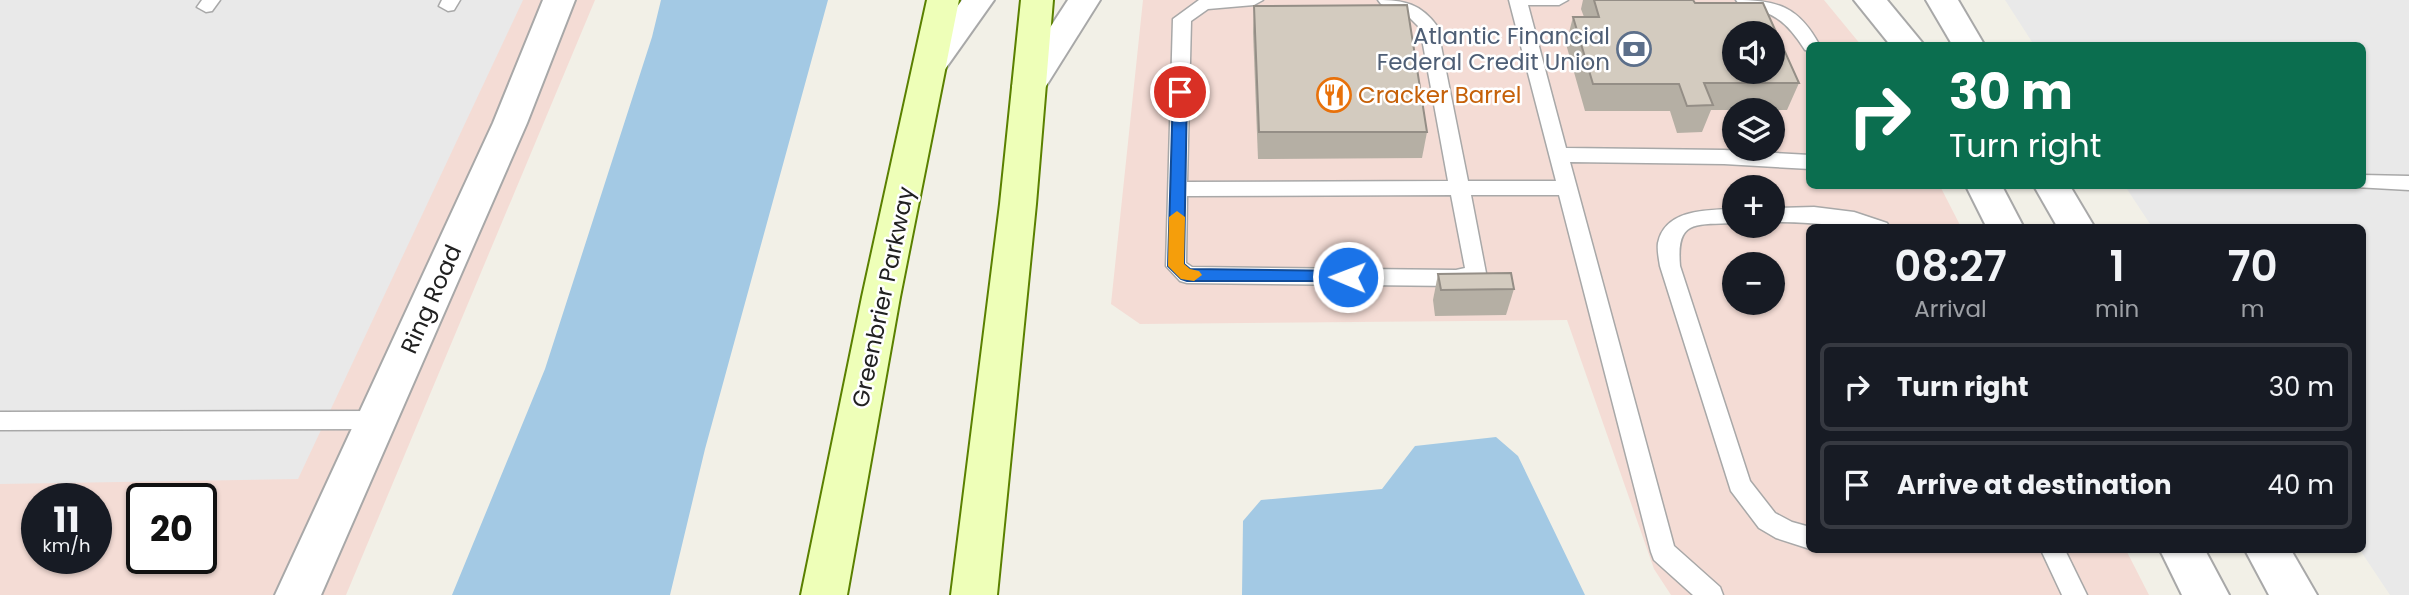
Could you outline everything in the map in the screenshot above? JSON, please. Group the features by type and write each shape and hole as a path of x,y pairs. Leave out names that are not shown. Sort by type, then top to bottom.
{"main road":[{"name":"Greenbrier Parkway","path":"824,595 881,296 943,0"},
{"path":"974,595 1037,0"}],"street":[{"name":"Ring Road","path":"298,595 510,123 559,0"},
{"path":"930,64 978,0"},
{"path":"1029,86 1084,0"},
{"path":"1870,0 1907,42"},
{"path":"1890,0 1909,42"},
{"path":"1942,0 1967,42"},
{"path":"1986,189 2004,224"},
{"path":"2054,189 2075,224"},
{"path":"2184,553 2206,595"},
{"path":"2269,553 2294,595"}],"lane":[{"path":"1254,0 1204,4 1182,19 1176,266 1187,275 1443,278 1476,273 1428,26 1413,11 1387,0"},
{"path":"1559,0 1518,0 1663,552 1711,595"},
{"path":"1745,0 1782,10 1803,28 1809,42"},
{"path":"1559,155 1724,157 1806,162"},
{"path":"2366,182 2409,183"},
{"path":"1177,189 1568,188"},
{"path":"1785,214 1817,213 1859,218 1872,224"},
{"path":"1722,217 1698,218 1675,228 1668,243 1670,266 1739,484 1756,513 1782,531 1806,537"},
{"path":"0,421 377,421"},
{"path":"2054,553 2075,595"}],"shaded area":[{"path":"0,0 595,0 346,595 0,595"},
{"path":"0,0 523,0 298,479 0,484"},
{"path":"1143,0 1824,0 1859,42 1806,42 1806,189 1942,189 1959,224 1806,224 1806,553 2128,553 2149,595 1671,595 1654,569 1567,320 1140,324 1111,304"},
{"path":"2005,0 2409,0 2409,595 2390,595 2362,553 2366,553 2366,224 2150,224 2127,189 2366,189 2366,42 2032,42"}],"water":[{"path":"661,0 828,0 705,449 670,595 452,595 545,369 652,37"},
{"path":"1496,437 1518,456 1585,595 1242,595 1243,521 1261,500 1382,489 1415,446"}],"building":[{"path":"1594,0 1693,0 1695,3 1763,3 1771,21 1722,21 1722,83 1704,83 1713,105 1687,106 1679,84 1593,84 1573,17 1599,17"},
{"name":"Cracker Barrel","path":"1407,5 1427,132 1259,132 1254,6"},
{"path":"1785,52 1799,83 1785,83"},
{"path":"1511,273 1514,289 1441,290 1438,274"}],"slow traffic":[{"path":"1177,217 1176,266 1187,275 1194,275"}],"place":[{"name":"Atlantic Financial Federal Credit Union","path":"1634,49"},
{"name":"Cracker Barrel","path":"1334,95"}],"route":[{"path":"1180,92 1176,266 1187,275 1348,277"}]}
